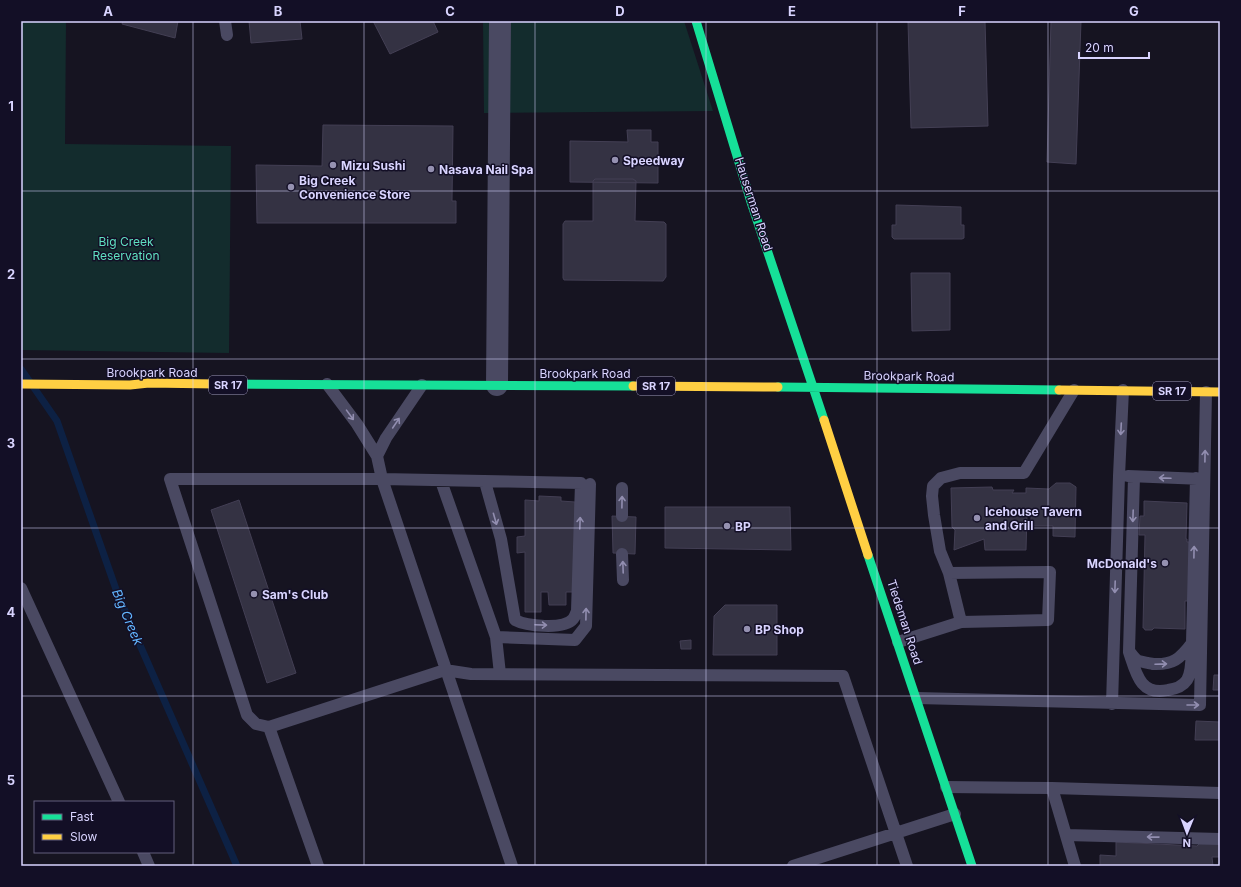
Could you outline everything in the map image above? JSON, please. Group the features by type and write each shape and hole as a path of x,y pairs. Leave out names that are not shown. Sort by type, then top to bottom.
{"main road":[{"name":"Hauserman Road","path":"696,21 751,202 814,387"},
{"name":"Brookpark Road","path":"21,384 130,385 149,383 248,385 327,384 814,387 1220,392"},
{"name":"Tiedeman Road","path":"814,387 972,866"}],"street":[{"path":"498,385 500,21"}],"lane":[{"path":"225,21 227,35"},
{"path":"327,384 377,456 382,479 512,866"},
{"path":"377,456 386,438 422,385"},
{"path":"961,622 949,573 940,551 932,496 933,486 941,478 960,473 1024,473 1074,390"},
{"path":"1112,704 1123,390"},
{"path":"1134,477 1129,651 1137,675 1143,685 1152,690 1162,692 1181,686 1187,679 1190,668 1206,392"},
{"path":"1119,476 1200,479"},
{"path":"585,484 382,479 170,478 247,715 256,724 269,727 446,670 471,674 843,676 907,866"},
{"path":"917,698 1200,706 1200,479"},
{"path":"441,480 496,637 500,674"},
{"path":"485,482 501,539 515,620 526,624 549,626 563,624 572,620 577,611 585,484"},
{"path":"496,637 575,640 586,626 585,484"},
{"path":"622,488 622,516"},
{"path":"622,554 623,580"},
{"path":"898,642 961,622 1048,620 1050,572 949,573"},
{"path":"21,588 119,801"},
{"path":"1129,651 1137,660 1150,664 1171,663 1180,657 1192,643"},
{"path":"269,727 318,866"},
{"path":"946,787 1052,788 1220,793"},
{"path":"1052,788 1075,866"},
{"path":"793,866 955,814"},
{"path":"1066,835 1220,839"},
{"path":"143,853 149,866"}],"green space":[{"name":"Big Creek Reservation","path":"21,21 66,21 65,144 231,146 229,353 21,350"},
{"path":"483,21 684,21 713,111 484,113"}],"building":[{"path":"123,21 178,21 175,38 122,24"},
{"path":"249,21 300,21 302,39 251,43"},
{"path":"373,21 433,21 438,32 390,54"},
{"path":"908,21 985,21 988,126 911,128"},
{"path":"1051,21 1081,21 1076,164 1047,162"},
{"path":"323,125 453,126 452,201 456,201 456,223 257,223 256,165 322,166"},
{"path":"627,130 651,130 651,142 658,142 658,183 570,182 570,141 628,142"},
{"path":"595,179 633,179 636,181 635,221 664,222 666,224 666,277 663,281 564,280 563,224 565,221 593,221 593,181"},
{"path":"896,205 961,207 961,225 964,225 964,238 894,239 892,237 892,225 896,225"},
{"path":"911,273 950,273 950,330 912,331"},
{"path":"1056,483 1070,483 1076,487 1075,537 1053,536 1053,526 1031,526 1031,515 1027,515 1026,550 985,550 984,539 954,550 955,530 952,527 951,488 992,487 993,490 1014,490 1012,493 1026,493 1026,488 1049,489"},
{"path":"539,496 561,497 561,501 575,502 574,592 566,592 566,605 549,605 548,592 541,592 541,612 525,612 525,552 517,553 517,537 525,536 525,500 539,501"},
{"path":"239,500 296,673 267,683 211,510"},
{"path":"1144,501 1187,503 1186,539 1187,542 1191,542 1190,601 1185,601 1185,629 1154,628 1152,630 1145,630 1143,628 1145,535 1139,535 1140,516 1144,516"},
{"path":"665,507 790,507 791,550 665,548"},
{"path":"612,516 636,517 635,554 613,553"},
{"path":"725,605 777,605 777,655 713,655 714,616"},
{"path":"691,640 691,649 681,649 680,641"},
{"path":"1214,675 1220,675 1220,690 1213,690"},
{"path":"1196,721 1220,722 1220,740 1195,740"},
{"path":"1116,842 1197,846 1201,842 1220,842 1220,857 1212,857 1213,866 1100,866 1100,855 1116,856"}],"waterway":[{"name":"Big Creek","path":"21,369 57,421 118,595 237,866"}],"traffic: fast":[{"path":"696,21 751,202 824,420"},
{"path":"216,384 633,386"},
{"path":"778,387 1059,390"},
{"path":"868,555 972,866"}],"traffic: slow":[{"path":"21,384 216,384"},
{"path":"633,386 778,387"},
{"path":"1059,390 1220,392"},
{"path":"824,420 868,555"}],"place":[{"name":"Speedway","path":"615,160"},
{"name":"Mizu Sushi","path":"333,165"},
{"name":"Nasava Nail Spa","path":"431,169"},
{"name":"Big Creek Convenience Store","path":"291,187"},
{"name":"Icehouse Tavern and Grill","path":"977,518"},
{"name":"BP","path":"727,526"},
{"name":"McDonald's","path":"1165,563"},
{"name":"Sam's Club","path":"254,594"},
{"name":"BP Shop","path":"747,629"}]}
